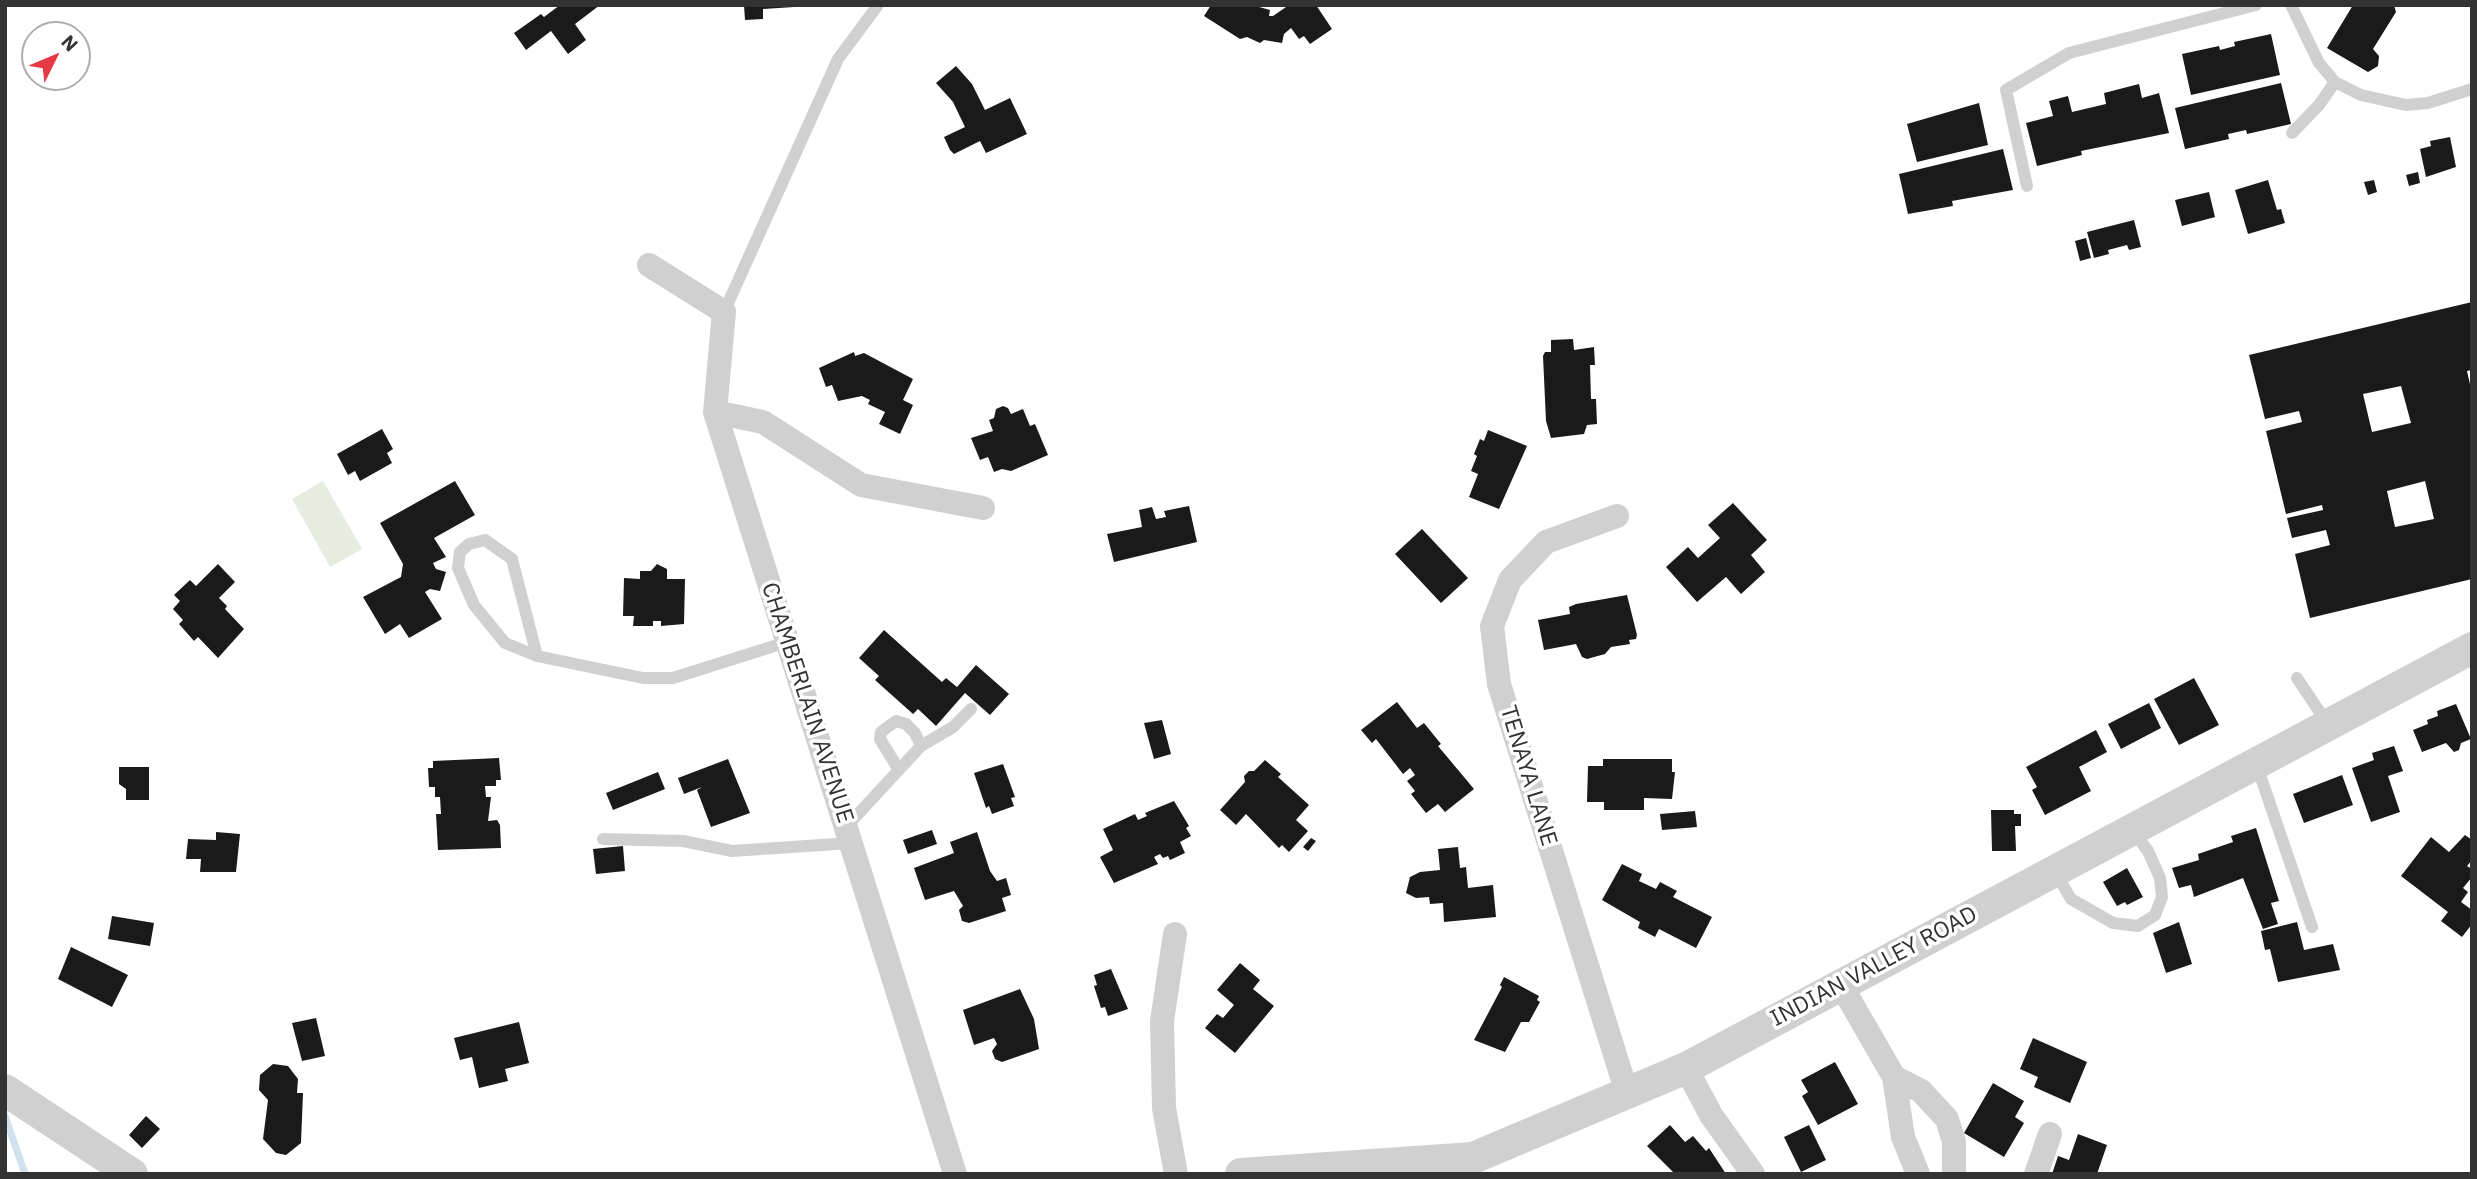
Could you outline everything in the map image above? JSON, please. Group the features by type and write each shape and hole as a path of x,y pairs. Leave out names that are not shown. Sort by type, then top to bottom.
{"street":[{"path":"649,265 724,312"},
{"name":"CHAMBERLAIN AVENUE","path":"724,312 715,412 955,1174"},
{"path":"715,412 763,422 861,485 983,508"},
{"name":"TENAYA LANE","path":"1617,516 1546,542 1510,580 1492,626 1499,684 1627,1094"},
{"name":"INDIAN VALLEY ROAD","path":"1241,1174 1474,1166 1686,1068 2327,723 2472,648"},
{"path":"1175,934 1162,1021 1164,1108 1176,1174"},
{"path":"1841,985 1894,1077 1903,1136 1919,1174"},
{"path":"1686,1068 1711,1115 1753,1174"},
{"path":"1894,1077 1921,1091 1941,1109 1951,1130 1954,1174"},
{"path":"5,1090 132,1174"},
{"path":"2036,1174 2050,1134"}],"lane":[{"path":"724,312 838,59 878,5"},
{"path":"2027,186 2006,90 2069,53 2256,5"},
{"path":"2291,5 2319,63 2335,82 2361,95 2406,105 2428,103 2472,89"},
{"path":"2292,133 2319,105 2335,82"},
{"path":"537,656 512,558 485,540 469,544 460,552 458,568 474,606 505,643 537,656 643,678 673,678 787,642"},
{"path":"2297,678 2327,723"},
{"path":"603,839 682,841 732,851 848,835 921,746 953,727 971,709"},
{"path":"900,769 880,739 881,732 896,721 906,724 915,733 921,746"},
{"path":"2255,762 2312,927"},
{"path":"2054,872 2071,899 2113,923 2138,926 2155,915 2162,897 2160,878 2148,851 2132,830"}],"shaded area":[{"path":"323,481 362,549 330,567 292,499"}],"building":[{"path":"560,5 600,5 575,24 586,40 568,54 551,31 526,50 514,33 541,14 544,17"},
{"path":"744,5 794,7 763,9 763,19 745,20"},
{"path":"1211,5 1252,5 1270,10 1269,16 1273,16 1289,5 1316,5 1332,29 1310,44 1304,36 1299,39 1291,28 1284,34 1282,43 1264,40 1260,43 1247,37 1240,39 1204,16"},
{"path":"2353,5 2394,5 2396,12 2373,49 2379,56 2378,66 2368,72 2327,48"},
{"path":"2271,34 2280,75 2191,95 2182,54 2219,46 2220,50 2235,46 2234,42"},
{"path":"956,66 972,84 985,110 1010,98 1027,134 986,153 980,141 954,154 944,137 965,127 953,102 936,83"},
{"path":"2281,83 2291,124 2247,134 2246,130 2228,134 2229,139 2185,149 2175,108"},
{"path":"2139,84 2142,98 2159,93 2169,133 2081,151 2082,155 2037,166 2026,123 2053,116 2049,101 2068,96 2072,112 2106,104 2104,93"},
{"path":"1979,103 1988,145 1917,162 1907,124"},
{"path":"2450,137 2456,167 2426,177 2420,149 2431,146 2430,141"},
{"path":"2003,149 2013,190 1952,201 1953,206 1908,214 1899,174"},
{"path":"2418,172 2420,183 2409,186 2406,175"},
{"path":"2268,180 2277,210 2281,209 2285,223 2248,234 2235,190"},
{"path":"2374,180 2377,192 2368,195 2364,182"},
{"path":"2209,192 2215,217 2182,226 2175,200"},
{"path":"2134,220 2141,247 2129,250 2127,245 2108,250 2109,254 2094,258 2087,232"},
{"path":"2086,238 2091,258 2080,261 2075,241"},
{"path":"2472,302 2472,370 2467,371 2472,393 2472,579 2310,618 2295,554 2330,545 2326,530 2292,538 2287,518 2323,510 2322,505 2286,514 2266,431 2302,422 2299,411 2265,419 2249,355","holes":["2401,386 2411,423 2372,432 2363,394","2425,481 2434,519 2395,527 2387,491"]},
{"path":"1573,339 1574,350 1594,347 1595,365 1590,365 1591,399 1596,399 1597,424 1587,425 1584,434 1551,438 1546,421 1543,356 1545,352 1551,352 1551,340"},
{"path":"854,352 855,356 864,353 913,379 903,400 913,405 900,434 879,424 885,412 868,404 870,400 862,396 838,401 832,385 826,387 819,368"},
{"path":"1003,406 1008,408 1011,414 1023,409 1030,426 1035,424 1048,455 1011,471 1002,469 994,472 988,457 980,460 971,438 993,431 989,420 994,418 996,409"},
{"path":"382,429 393,449 387,453 392,463 360,481 355,471 348,475 337,454"},
{"path":"1488,430 1527,446 1499,509 1469,497 1478,474 1471,471 1477,456 1474,454 1480,439 1484,441"},
{"path":"455,481 475,515 434,538 446,557 433,563 436,569 446,572 440,591 430,589 425,592 442,619 409,638 400,624 385,634 363,597 401,577 403,564 380,523"},
{"path":"1733,503 1767,540 1751,555 1765,572 1741,594 1726,577 1697,602 1666,567 1688,547 1698,558 1720,538 1708,525"},
{"path":"1189,506 1197,542 1114,562 1107,534 1142,527 1139,510 1152,507 1156,519 1166,517 1164,511"},
{"path":"1422,529 1468,578 1441,603 1395,554"},
{"path":"218,564 235,582 219,598 227,606 225,609 244,629 218,658 198,637 194,641 179,624 183,620 173,609 180,601 174,595 190,580 196,586"},
{"path":"657,564 667,569 667,579 685,579 684,624 661,626 661,621 653,621 653,626 633,626 634,616 623,616 624,578 640,579 640,571 651,571"},
{"path":"1627,595 1637,635 1636,639 1629,640 1630,644 1611,647 1605,654 1587,659 1582,657 1576,644 1544,650 1538,620 1570,614 1569,607 1576,604"},
{"path":"884,630 942,682 946,678 957,687 976,665 1009,694 990,715 965,693 936,726 918,709 913,714 875,680 879,676 859,658"},
{"path":"2194,678 2219,725 2179,745 2154,699"},
{"path":"1397,702 1417,728 1424,723 1441,744 1438,746 1474,789 1445,812 1438,804 1426,813 1411,794 1415,791 1407,781 1415,775 1410,768 1403,774 1376,739 1372,743 1361,730"},
{"path":"2149,703 2161,728 2121,749 2108,724"},
{"path":"2456,704 2471,739 2461,743 2459,750 2454,752 2446,743 2422,752 2413,730 2428,724 2427,720 2438,716 2437,711"},
{"path":"1162,720 1171,754 1154,759 1144,723"},
{"path":"2096,730 2107,752 2079,767 2091,791 2045,815 2032,790 2037,787 2026,767"},
{"path":"2394,746 2403,771 2388,776 2400,812 2371,822 2352,768 2374,760 2372,753"},
{"path":"499,758 501,780 496,780 496,786 485,786 486,797 491,797 488,821 497,820 500,825 501,848 438,850 436,814 441,814 440,797 435,797 435,787 429,787 428,768 433,768 433,761"},
{"path":"728,759 750,813 711,827 697,790 702,787 684,794 678,778"},
{"path":"1603,759 1672,759 1672,772 1675,772 1672,799 1644,798 1644,810 1604,810 1604,802 1587,802 1588,766 1603,766"},
{"path":"1265,760 1281,774 1278,777 1309,805 1296,820 1308,831 1289,852 1282,845 1279,848 1246,814 1236,825 1220,810 1245,782 1244,776"},
{"path":"1003,764 1015,797 1011,798 1014,806 992,814 989,806 986,808 974,773"},
{"path":"119,767 149,767 149,800 126,800 126,789 119,784"},
{"path":"658,772 665,789 613,810 606,793"},
{"path":"2342,775 2353,805 2304,823 2293,794"},
{"path":"1174,801 1189,826 1186,828 1191,836 1180,842 1185,853 1170,860 1168,856 1163,858 1160,854 1154,857 1158,864 1114,883 1100,857 1113,850 1103,829 1135,814 1138,820 1147,816 1145,813"},
{"path":"1991,810 2014,810 2014,814 2021,814 2021,826 2015,826 2016,851 1992,851"},
{"path":"1695,811 1697,827 1662,830 1660,814"},
{"path":"2256,828 2279,901 2271,903 2278,924 2263,929 2243,878 2194,897 2191,885 2179,888 2172,868 2199,860 2198,854 2233,842 2231,836"},
{"path":"932,830 937,844 908,854 903,840"},
{"path":"216,832 240,834 236,872 200,872 201,859 186,859 188,839 216,840"},
{"path":"977,832 990,871 997,881 1006,878 1011,895 1002,898 1006,911 969,923 962,921 959,910 963,906 954,891 925,900 914,868 954,853 950,842"},
{"path":"2465,835 2472,840 2472,860 2467,866 2472,869 2472,877 2463,888 2468,892 2461,902 2472,910 2472,924 2462,937 2441,921 2448,912 2401,876 2431,837 2449,852"},
{"path":"1311,838 1316,841 1308,851 1303,847"},
{"path":"623,846 625,871 596,874 593,849"},
{"path":"1458,847 1460,868 1466,867 1468,888 1493,885 1496,917 1444,922 1443,903 1430,904 1429,897 1416,898 1406,893 1410,877 1420,872 1440,870 1438,849"},
{"path":"1622,864 1642,874 1639,881 1656,889 1660,882 1677,891 1673,897 1712,917 1696,948 1659,929 1655,937 1638,928 1640,922 1602,900"},
{"path":"2127,868 2143,897 2127,905 2125,902 2117,906 2103,882"},
{"path":"112,916 154,923 150,946 108,939"},
{"path":"2179,922 2192,964 2166,973 2153,933"},
{"path":"2297,922 2304,950 2333,944 2340,970 2278,982 2270,949 2265,950 2261,931"},
{"path":"71,947 128,975 112,1007 58,979"},
{"path":"1240,963 1260,980 1253,989 1274,1006 1235,1053 1205,1028 1217,1014 1223,1018 1234,1005 1217,990"},
{"path":"1111,969 1128,1009 1108,1016 1105,1007 1101,1008 1094,986 1097,985 1094,975"},
{"path":"1504,977 1539,996 1537,1000 1540,1002 1529,1022 1521,1022 1505,1052 1474,1040 1502,987 1500,985"},
{"path":"1020,989 1034,1019 1039,1049 1002,1062 995,1059 992,1051 997,1044 994,1038 974,1045 963,1010"},
{"path":"316,1018 325,1056 302,1061 292,1023"},
{"path":"519,1022 529,1063 505,1069 508,1081 479,1088 472,1057 460,1060 454,1038"},
{"path":"2033,1038 2087,1062 2070,1103 2034,1087 2038,1077 2020,1069"},
{"path":"1835,1062 1858,1104 1818,1125 1802,1096 1808,1092 1801,1080"},
{"path":"273,1064 288,1066 298,1079 297,1093 303,1093 301,1143 286,1155 276,1153 263,1139 268,1100 259,1090 260,1075"},
{"path":"1993,1083 2024,1101 2015,1117 2024,1123 2004,1157 1964,1133"},
{"path":"146,1116 160,1129 142,1148 129,1135"},
{"path":"1670,1125 1685,1142 1693,1136 1706,1151 1709,1148 1726,1174 1671,1174 1673,1172 1647,1146"},
{"path":"1809,1125 1826,1160 1801,1172 1784,1137"},
{"path":"2078,1134 2107,1145 2097,1174 2052,1174 2058,1156 2069,1160"}],"waterway":[{"path":"5,1116 25,1174"}]}
